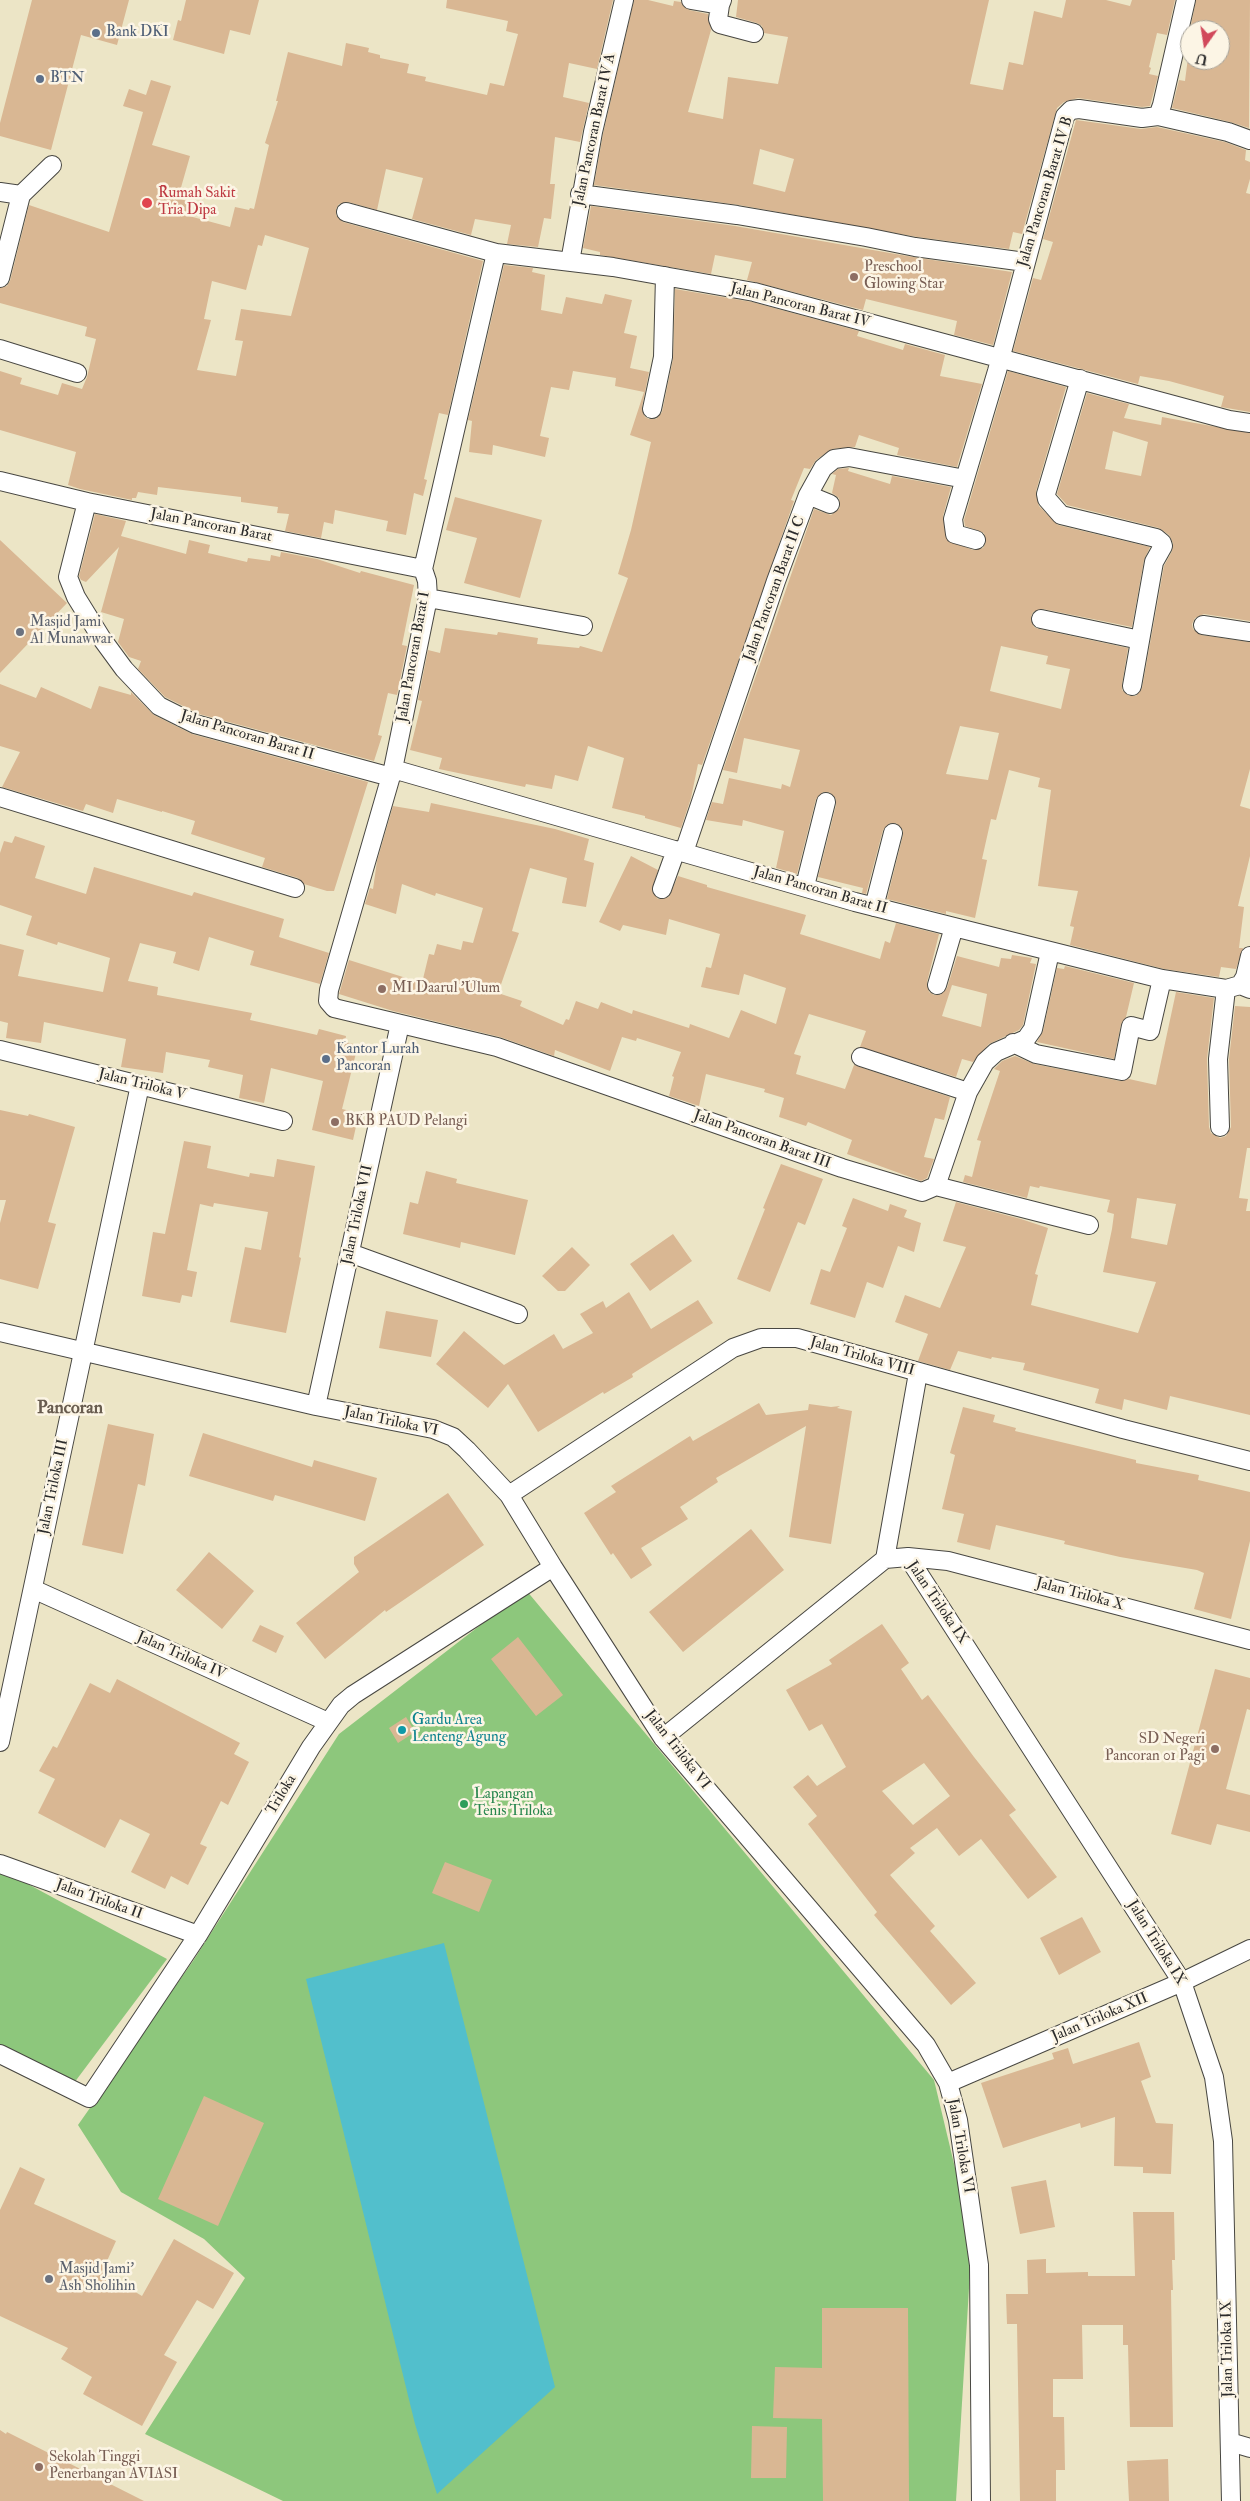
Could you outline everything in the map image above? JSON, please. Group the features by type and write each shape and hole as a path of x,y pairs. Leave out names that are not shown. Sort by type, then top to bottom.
{"street":[{"name":"Jalan Pancoran Barat IV A","path":"570,262 580,194 606,71 624,0"},
{"path":"691,0 721,3 718,18 720,24 754,33"},
{"path":"1186,0 1158,116 1228,132 1250,140"},
{"name":"Jalan Pancoran Barat IV B","path":"976,540 954,532 953,519 1000,358 1066,116 1071,110 1142,118 1158,116"},
{"path":"0,278 21,195 52,166"},
{"path":"0,192 21,195"},
{"path":"580,194 737,215 866,237 915,248 1025,262"},
{"name":"Jalan Pancoran Barat IV","path":"346,212 496,253 665,276 754,292 1229,420 1250,423"},
{"name":"Jalan Pancoran Barat I","path":"328,1001 329,990 392,773 428,598 427,581 423,569 496,253"},
{"path":"652,409 663,357 665,276"},
{"path":"0,349 77,373"},
{"path":"1080,379 1046,494 1061,514 1151,537 1162,543 1163,546 1154,562 1132,686"},
{"name":"Jalan Pancoran Barat II C","path":"662,889 680,851 808,495 823,468 834,459 849,457 965,480"},
{"name":"Jalan Pancoran Barat","path":"0,480 87,502 423,569"},
{"path":"808,495 830,504"},
{"name":"Jalan Pancoran Barat II","path":"87,502 68,578 76,596 102,639 124,669 159,706 196,724 392,773 680,851 874,907 1050,952 1162,979 1239,987"},
{"path":"428,598 583,626"},
{"path":"1041,619 1140,640"},
{"path":"1203,625 1250,632"},
{"path":"0,797 295,888"},
{"path":"805,886 826,802"},
{"path":"874,907 893,833"},
{"path":"938,985 954,927"},
{"path":"1050,952 1033,1029 1026,1038 1013,1043 985,1062 968,1092 936,1186 1089,1225"},
{"path":"1220,1127 1218,1059 1250,956"},
{"path":"1013,1043 1036,1054 1122,1071 1131,1026 1150,1031 1162,979"},
{"name":"Jalan Pancoran Barat III","path":"328,1001 334,1008 497,1047 851,1171 922,1192 936,1186"},
{"name":"Jalan Triloka VII","path":"316,1406 400,1024"},
{"name":"Jalan Triloka V","path":"0,1050 283,1120"},
{"path":"861,1057 968,1092"},
{"name":"Jalan Triloka III","path":"0,1742 140,1085"},
{"path":"350,1253 518,1314"},
{"name":"Jalan Triloka VI","path":"0,1332 316,1406 433,1429 453,1437 509,1495 663,1738 926,2045 948,2083 958,2120 979,2265 981,2501"},
{"name":"Jalan Triloka VIII","path":"509,1495 733,1348 761,1338 798,1338 918,1373 1250,1462"},
{"name":"Jalan Triloka IX","path":"885,1559 918,1373"},
{"name":"Jalan Triloka IX","path":"663,1738 885,1559 908,1557 1182,1982 1214,2076 1223,2141 1231,2501"},
{"name":"Jalan Triloka X","path":"908,1557 948,1560 1250,1640"},
{"name":"Triloka","path":"0,2054 89,2098 198,1935 328,1722 353,1695 553,1567"},
{"name":"Jalan Triloka IV","path":"33,1589 328,1722"},
{"name":"Jalan Triloka II","path":"0,1864 198,1935"},
{"name":"Jalan Triloka XII","path":"948,2083 1182,1982 1250,1950"},
{"path":"1230,2442 1250,2448"}],"green space":[{"path":"526,1590 934,2080 972,2239 956,2501 283,2501 145,2434 245,2278 204,2239 121,2192 78,2125 193,1961 339,1734"},
{"path":"0,1869 167,1959 71,2087 0,2047"}],"water":[{"path":"444,1943 555,2387 437,2494 415,2424 306,1979"}],"building":[{"name":"BTN","path":"32,0 129,0 117,45 81,35 51,150 0,136 0,123"},
{"path":"186,0 259,0 250,35 230,30 224,54 173,40 178,20 181,21"},
{"path":"447,0 613,0 597,69 569,63 563,97 589,103 580,142 555,137 550,184 555,184 551,219 544,218 538,247 507,244 511,225 475,219 471,235 412,219 423,178 386,169 377,210 348,202 339,204 336,209 336,215 343,222 483,261 448,415 439,413 424,479 427,480 423,496 414,493 406,535 386,531 388,521 335,510 333,524 324,522 321,538 285,531 289,514 277,513 278,507 241,502 241,497 158,487 157,495 138,492 136,498 132,498 132,500 80,489 68,485 76,452 0,430 0,371 22,378 20,384 58,395 62,383 82,389 87,377 96,339 85,336 87,327 0,303 0,288 7,286 10,281 29,205 109,232 143,112 123,106 129,89 146,95 151,80 171,86 152,145 190,156 178,198 193,203 189,216 230,227 235,207 249,210 250,208 254,209 269,145 265,143 278,101 276,101 288,52 342,66 346,43 369,48 368,52 380,55 380,58 409,64 407,73 426,77 425,81 487,95 490,83 504,86 518,34 506,31 508,21 446,8","holes":["265,235 309,248 291,316 241,309 235,340 243,341 236,376 197,370 211,320 204,319 212,281 246,290 258,245 262,246"]},
{"path":"634,0 648,0 673,6 674,1 681,2 689,10 708,14 711,30 688,112 723,119 728,77 778,84 788,37 764,33 762,26 757,23 736,17 738,0 989,0 970,84 1003,90 1009,62 1023,65 1034,11 1062,18 1066,0 1106,0 1130,6 1132,0 1175,0 1167,35 1157,33 1149,74 1158,76 1150,106 1142,107 1078,98 1064,102 1057,108 1022,234 1013,232 1009,249 917,237 739,205 594,185 603,134","holes":["760,149 794,159 785,192 753,184"]},
{"path":"1196,0 1250,0 1249,128 1172,108 1179,80 1185,81 1186,70 1230,70 1230,20 1192,20"},
{"path":"1076,120 1141,129 1157,127 1225,142 1246,150 1245,160 1250,162 1250,179 1246,193 1250,194 1250,412 1221,407 1224,396 1169,381 1140,376 1138,384 1013,351 1033,278 1041,280 1053,242 1043,239"},
{"path":"591,206 735,226 1012,272 993,345 954,335 957,321 866,299 863,310 747,280 752,262 715,255 711,274 600,255 600,252 583,248"},
{"path":"504,265 533,268 532,272 545,275 541,310 562,314 566,297 602,304 605,294 632,300 624,333 637,336 630,368 649,372 642,407 645,417 649,419 656,419 662,412 673,359 675,289 752,302 859,331 857,336 903,350 905,344 945,355 940,376 982,384 957,467 897,455 899,448 859,435 855,447 832,449 816,460 810,469 804,468 791,500 794,501 702,765 698,764 691,798 681,828 645,818 645,816 612,808 624,758 588,746 578,781 555,775 552,789 526,784 525,787 439,769 442,758 410,750 422,701 418,700 428,650 440,653 445,628 497,635 498,632 538,638 537,644 579,648 580,646 602,652 628,578 618,574 631,530 651,442 630,435 644,392 615,386 616,378 573,371 569,390 551,387 540,436 549,438 545,457 493,445 492,455 469,452 472,421 468,420"},
{"path":"1008,371 1066,387 1036,491 1039,506 1058,525 1150,547 1144,560 1132,627 1043,609 1033,612 1031,617 1034,627 1039,629 1128,648 1122,690 1130,696 1136,696 1142,688 1164,566 1172,551 1173,543 1169,535 1159,528 1067,505 1057,494 1087,393 1129,404 1124,418 1161,425 1162,417 1250,433 1250,621 1204,614 1195,618 1192,624 1193,629 1201,635 1250,642 1250,769 1240,806 1250,809 1250,856 1238,906 1244,907 1239,948 1243,948 1236,969 1221,967 1219,977 1164,969 1070,945 1074,927 1070,926 1078,891 1038,886 1051,790 1038,787 1040,778 1009,770 996,820 991,819 982,859 987,860 975,918 946,911 946,914 887,899 903,835 903,830 896,823 890,823 883,830 866,894 862,893 863,888 818,877 836,805 836,799 829,792 823,792 816,799 797,874 776,868 784,831 743,820 742,826 706,820 712,802 723,804 729,778 781,789 782,784 790,787 800,750 744,738 737,773 723,770 814,509 831,515 840,508 839,498 832,493 836,475 832,474 838,469 849,468 848,471 890,484 892,476 951,487 943,516 947,540 973,550 983,548 986,542 984,533 965,526 964,520","holes":["1113,431 1148,442 1141,476 1105,469","1001,646 1048,656 1046,664 1070,669 1061,709 990,691","960,726 999,733 988,780 946,774"]},
{"path":"455,497 542,520 520,598 464,583 477,538 446,530"},
{"path":"95,514 126,521 121,536 186,554 189,540 210,545 208,553 247,562 248,558 270,561 271,555 280,557 281,552 317,559 360,573 361,571 414,585 402,645 407,646 397,695 388,693 378,735 382,736 374,761 199,714 165,697 138,669 141,661 129,657 118,642 124,619 101,612 119,547 86,582 81,580 79,576"},
{"name":"Masjid Jami Al Munawwar","path":"0,540 67,603 0,673"},
{"path":"0,684 36,698 41,687 91,709 99,686 131,695 131,692 154,715 192,734 368,782 334,891 327,891 304,884 298,878 262,867 265,858 191,834 195,821 117,799 113,813 86,804 83,811 2,787 20,752 0,746"},
{"path":"431,803 555,829 589,839 584,860 594,863 586,907 562,903 567,878 530,868 512,931 519,933 498,993 522,1001 520,1006 563,1025 566,1019 569,1020 576,1001 598,1009 601,1002 632,1014 633,1010 689,1028 690,1024 729,1038 741,1010 776,1024 786,988 744,974 739,995 701,987 706,967 711,968 720,934 669,919 666,935 623,925 620,931 599,922 631,856 658,870 652,890 658,899 669,897 678,876 707,885 707,887 806,915 800,934 880,959 885,941 890,943 896,923 939,934 927,982 929,992 934,995 940,995 947,988 957,956 999,967 1001,958 1011,959 1012,955 1032,958 1030,963 1036,964 1023,1025 1019,1030 989,1044 973,1062 962,1059 956,1077 860,1047 866,1031 809,1014 794,1054 801,1056 796,1074 845,1089 854,1065 950,1097 944,1120 935,1118 924,1157 934,1159 927,1178 921,1181 847,1154 852,1140 808,1122 806,1126 779,1117 784,1098 764,1092 765,1089 706,1074 699,1106 669,1096 674,1077 672,1076 681,1052 637,1038 636,1041 622,1037 610,1071 555,1050 554,1056 500,1037 393,1011 339,994 349,960 422,983 429,954 434,955 437,944 461,950 463,941 473,943 483,908 436,893 435,896 402,884 396,914 365,904 370,888 373,889 377,861 393,806 429,812","holes":["952,985 987,994 981,1027 942,1016"]},
{"path":"15,836 45,846 35,878 86,894 94,867 192,896 194,892 284,919 279,937 329,953 320,984 250,965 254,951 209,937 199,971 173,963 176,952 140,943 128,981 158,987 157,995 252,1013 250,1020 317,1035 319,1029 346,1036 345,1042 358,1045 342,1109 359,1113 353,1140 312,1130 323,1081 271,1068 264,1103 239,1098 243,1075 208,1067 210,1060 166,1052 163,1073 121,1067 126,1039 44,1022 41,1043 6,1038 8,1023 0,1021 0,944 24,950 18,976 103,992 110,958 58,942 57,945 26,935 32,916 0,905 0,853 4,841 12,843"},
{"path":"1065,966 1134,983 1126,1017 1121,1024 1114,1059 1037,1042 1043,1031 1057,968 1064,969"},
{"path":"1176,992 1214,998 1207,1059 1209,1127 1211,1133 1220,1138 1226,1136 1231,1127 1229,1059 1235,1006 1250,1007 1250,1148 1247,1148 1239,1198 1248,1199 1246,1211 1250,1211 1250,1415 1170,1396 1167,1410 1124,1399 1122,1410 1095,1403 1099,1389 1023,1370 1025,1363 992,1357 991,1359 958,1351 950,1370 918,1361 928,1334 895,1322 905,1295 940,1308 966,1247 943,1241 956,1202 1048,1228 1035,1274 1038,1275 1031,1305 1138,1333 1156,1282 1103,1272 1114,1214 1107,1212 1110,1200 1040,1186 1039,1188 1030,1186 1027,1198 963,1182 965,1175 972,1177 981,1141 977,1140 1000,1071 994,1069 1002,1061 1015,1056 1034,1064 1120,1081 1129,1079 1156,1085","holes":["1137,1198 1176,1204 1167,1245 1131,1238"]},
{"path":"0,1110 28,1116 29,1114 75,1127 48,1222 56,1224 38,1289 0,1279 0,1223 6,1200 0,1200"},
{"path":"184,1141 211,1146 207,1168 249,1177 250,1173 274,1177 277,1159 315,1166 299,1257 301,1258 286,1333 230,1322 245,1247 261,1250 268,1212 214,1203 213,1207 200,1204 187,1270 197,1272 192,1297 182,1295 180,1303 142,1296 153,1232 165,1234"},
{"path":"781,1164 823,1179 805,1225 798,1222 770,1292 737,1279"},
{"path":"426,1171 457,1179 456,1183 528,1200 515,1255 461,1242 460,1248 403,1234 410,1202 418,1204"},
{"path":"853,1198 888,1211 890,1204 907,1210 904,1217 921,1223 914,1252 898,1246 883,1288 867,1282 855,1318 810,1304 821,1269 830,1272 847,1228 842,1226"},
{"path":"673,1234 692,1261 650,1291 630,1264"},
{"path":"572,1247 590,1265 565,1291 558,1291 542,1276"},
{"path":"629,1292 651,1329 698,1300 713,1323 632,1374 633,1377 604,1394 603,1392 538,1432 508,1384 488,1408 436,1364 464,1331 504,1365 554,1334 563,1349 593,1333 580,1314 603,1301 606,1308"},
{"path":"386,1311 438,1320 431,1357 379,1348"},
{"path":"759,1403 766,1415 808,1410 809,1404 831,1407 840,1406 837,1408 852,1411 831,1544 789,1537 806,1426 716,1478 718,1482 680,1507 688,1519 641,1548 652,1565 631,1579 613,1553 611,1555 584,1513 616,1492 611,1486 690,1436 693,1441"},
{"path":"963,1407 995,1415 993,1422 1016,1428 1015,1431 1136,1460 1136,1463 1199,1475 1198,1480 1250,1492 1250,1541 1231,1619 1194,1609 1204,1573 1197,1570 1120,1557 1064,1544 1065,1541 996,1525 990,1550 957,1542 964,1514 942,1509 955,1455 950,1453"},
{"path":"108,1424 154,1434 145,1486 138,1484 123,1554 82,1545"},
{"path":"203,1433 312,1467 314,1460 377,1478 365,1521 275,1495 273,1501 189,1476"},
{"path":"448,1493 484,1545 386,1612 385,1610 325,1659 296,1623 359,1572 354,1564 354,1557"},
{"path":"751,1529 784,1570 683,1652 649,1612"},
{"path":"209,1552 254,1591 222,1629 176,1590"},
{"path":"882,1624 909,1663 901,1669 922,1700 928,1695 1016,1810 1009,1815 1057,1877 1028,1899 981,1839 959,1856 937,1828 910,1848 915,1853 890,1875 935,1926 930,1931 976,1983 951,2005 874,1915 877,1912 808,1824 817,1816 793,1787 808,1775 817,1786 846,1767 822,1724 809,1731 786,1690 832,1664 829,1660","holes":["924,1763 950,1796 913,1825 882,1791"]},
{"path":"260,1625 284,1636 276,1653 252,1641"},
{"path":"518,1637 563,1695 536,1716 491,1659"},
{"name":"SD Negeri Pancoran 01 Pagi","path":"1215,1669 1250,1678 1250,1710 1247,1709 1226,1789 1250,1795 1250,1832 1217,1824 1211,1845 1171,1834"},
{"path":"117,1679 240,1743 234,1754 249,1762 228,1805 221,1801 200,1844 207,1847 188,1885 171,1876 165,1889 131,1872 150,1834 120,1819 105,1848 38,1813 55,1779 39,1771 53,1746 57,1748 90,1683 110,1693"},
{"name":"Gardu Area Lenteng Agung","path":"406,1717 415,1732 398,1743 389,1728"},
{"path":"445,1862 492,1880 479,1912 432,1893"},
{"path":"1082,1917 1101,1952 1059,1975 1040,1938"},
{"path":"1139,2042 1151,2077 1141,2081 1156,2123 1173,2124 1171,2174 1143,2173 1143,2167 1114,2166 1115,2117 1081,2128 1080,2123 1003,2148 981,2083 1054,2059 1052,2053 1068,2048 1073,2064"},
{"path":"204,2096 264,2123 218,2226 158,2199"},
{"path":"20,2167 45,2179 34,2204 116,2241 102,2272 142,2296 174,2239 234,2273 213,2309 197,2300 164,2355 177,2362 142,2426 83,2394 92,2377 61,2359 68,2348 0,2316 0,2210"},
{"path":"1046,2180 1055,2227 1020,2234 1011,2187"},
{"path":"1133,2212 1174,2212 1175,2260 1172,2260 1173,2290 1171,2290 1173,2427 1130,2427 1128,2345 1123,2345 1123,2325 1082,2325 1083,2379 1053,2379 1053,2417 1064,2417 1065,2470 1056,2470 1056,2501 1020,2501 1017,2324 1007,2324 1006,2294 1028,2294 1027,2260 1046,2259 1046,2273 1088,2272 1088,2276 1135,2276"},
{"path":"822,2308 908,2308 909,2501 823,2501 822,2419 773,2418 775,2367 822,2368"},
{"path":"752,2426 787,2427 786,2478 751,2478"},
{"name":"Sekolah Tinggi Penerbangan AVIASI","path":"0,2430 6,2434 7,2432 144,2501 0,2501"},
{"path":"1168,2459 1169,2501 1129,2501 1127,2461"}],"place":[{"name":"Bank DKI","path":"96,33"},
{"name":"BTN","path":"40,79"},
{"name":"Rumah Sakit Tria Dipa","path":"147,203"},
{"name":"Preschool Glowing Star","path":"854,277"},
{"name":"Masjid Jami Al Munawwar","path":"20,632"},
{"name":"MI Daarul 'Ulum","path":"382,989"},
{"name":"Kantor Lurah Pancoran","path":"326,1059"},
{"name":"BKB PAUD Pelangi","path":"335,1122"},
{"name":"Gardu Area Lenteng Agung","path":"402,1730"},
{"name":"SD Negeri Pancoran 01 Pagi","path":"1215,1749"},
{"name":"Lapangan Tenis Triloka","path":"464,1804"},
{"name":"Masjid Jami' Ash Sholihin","path":"49,2279"},
{"name":"Sekolah Tinggi Penerbangan AVIASI","path":"39,2467"}],"district":[{"name":"Pancoran","path":"70,1409"}]}
